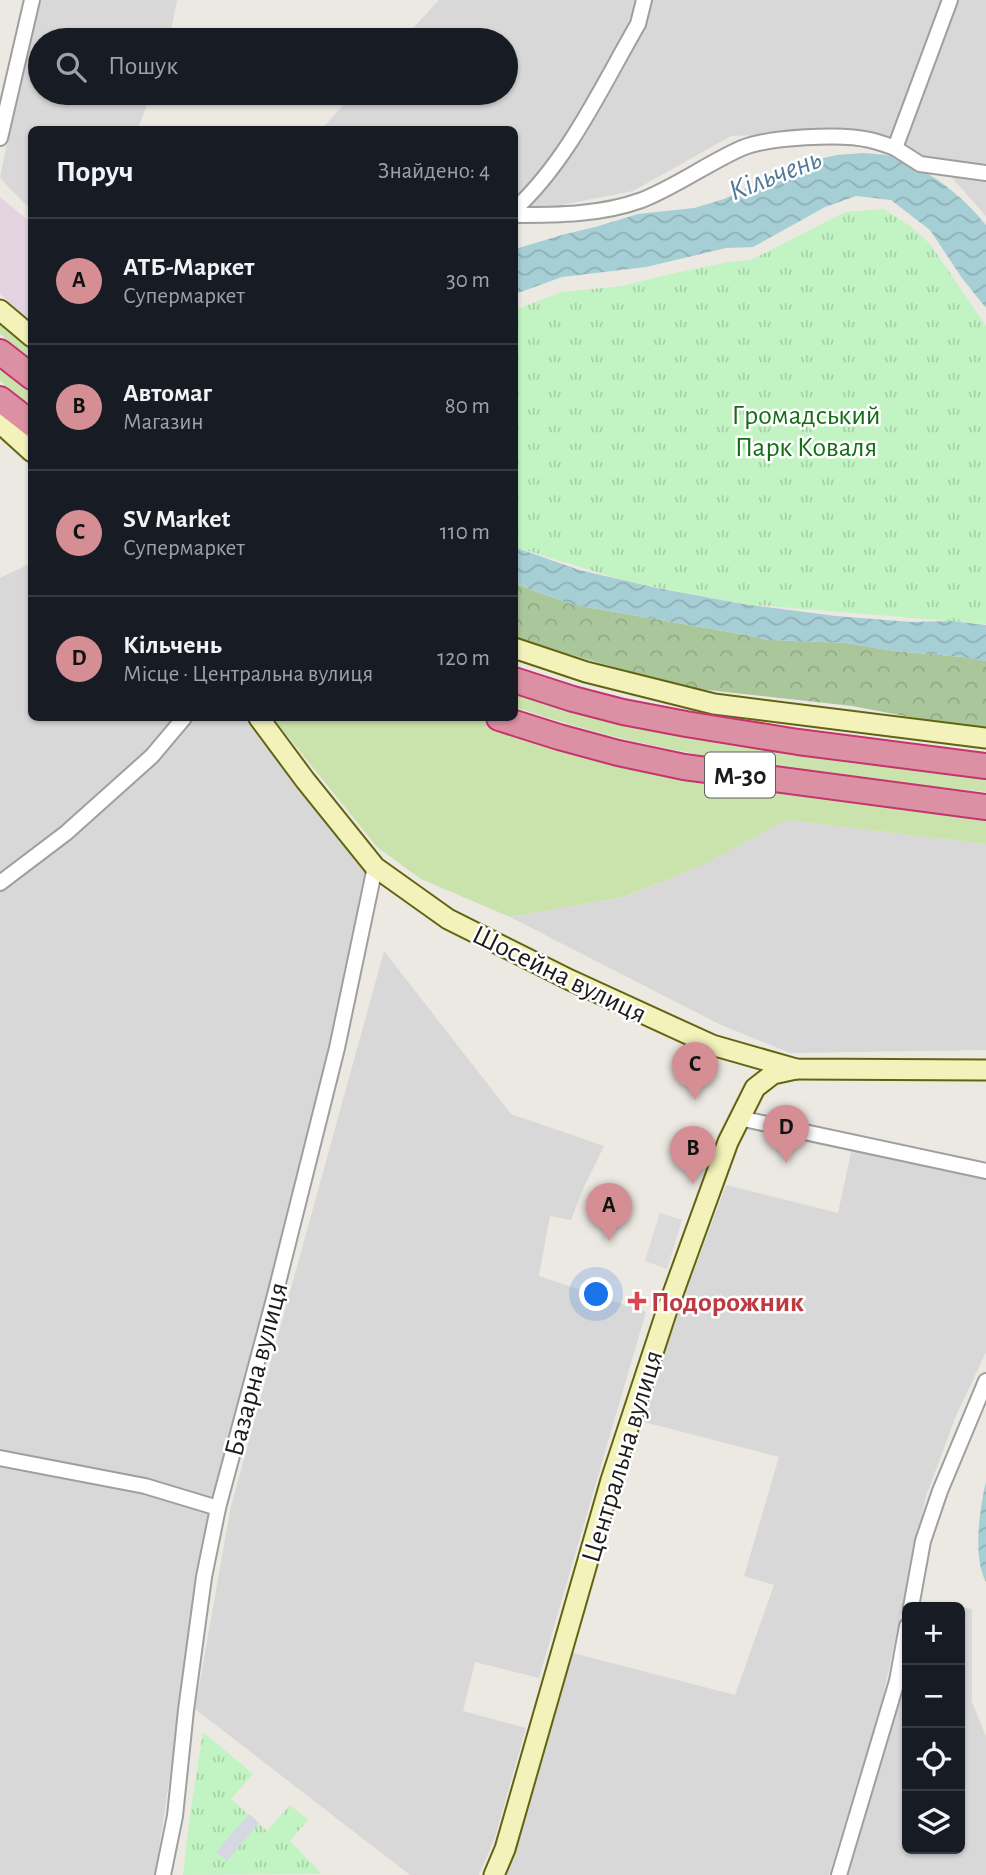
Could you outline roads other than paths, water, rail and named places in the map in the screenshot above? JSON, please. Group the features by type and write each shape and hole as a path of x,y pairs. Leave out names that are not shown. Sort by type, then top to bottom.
{"highway":[{"path":"0,352 28,374"},
{"path":"0,399 28,422"},
{"name":"М-30","path":"518,681 623,712 686,724 986,766"},
{"name":"М-30","path":"508,721 618,753 684,767 986,807"}],"street":[{"path":"0,138 32,0"},
{"path":"518,207 529,197 563,154 638,24 644,0"},
{"path":"895,148 950,0"},
{"path":"518,215 585,214 641,200 746,146 776,140 839,135 869,139 895,148 920,164 986,173"},
{"path":"0,310 28,334"},
{"path":"0,423 28,448"},
{"path":"518,649 586,672 714,704 986,738"},
{"path":"0,883 65,833 152,756 181,721"},
{"name":"Шосейна вулиця","path":"261,721 375,867 448,919 570,980 712,1045 796,1069 986,1070"},
{"name":"Базарна вулиця","path":"163,1875 176,1816 186,1710 204,1577 218,1508 337,1048 375,867"},
{"name":"Центральна вулиця","path":"494,1875 509,1836 611,1480 667,1310 728,1142 755,1088 773,1074 796,1069"},
{"path":"739,1118 986,1171"},
{"path":"912,1602 923,1541 940,1491 986,1381"},
{"path":"0,1458 145,1486 218,1508"},
{"path":"839,1875 897,1681 902,1654"}],"water":[{"path":"863,153 890,156 904,161 930,175 966,203 986,225 986,308 930,230 891,200 856,196 825,207 753,247 726,248 646,267 562,277 518,293 518,248 638,214 694,208 724,199 785,170 837,155"},
{"path":"518,548 579,570 743,604 836,616 986,625 986,661 847,643 769,640 575,605 518,584"},
{"path":"986,1481 986,1582 978,1546"}],"place":[{"name":"SV Market","path":"695,1100"},
{"name":"Кільчень","path":"786,1163"},
{"name":"Автомаг","path":"693,1184"},
{"name":"АТБ-Маркет","path":"609,1241"},
{"name":"Подорожник","path":"637,1301"}],"park label":[{"name":"Громадський Парк Коваля","path":"806,430"}]}
